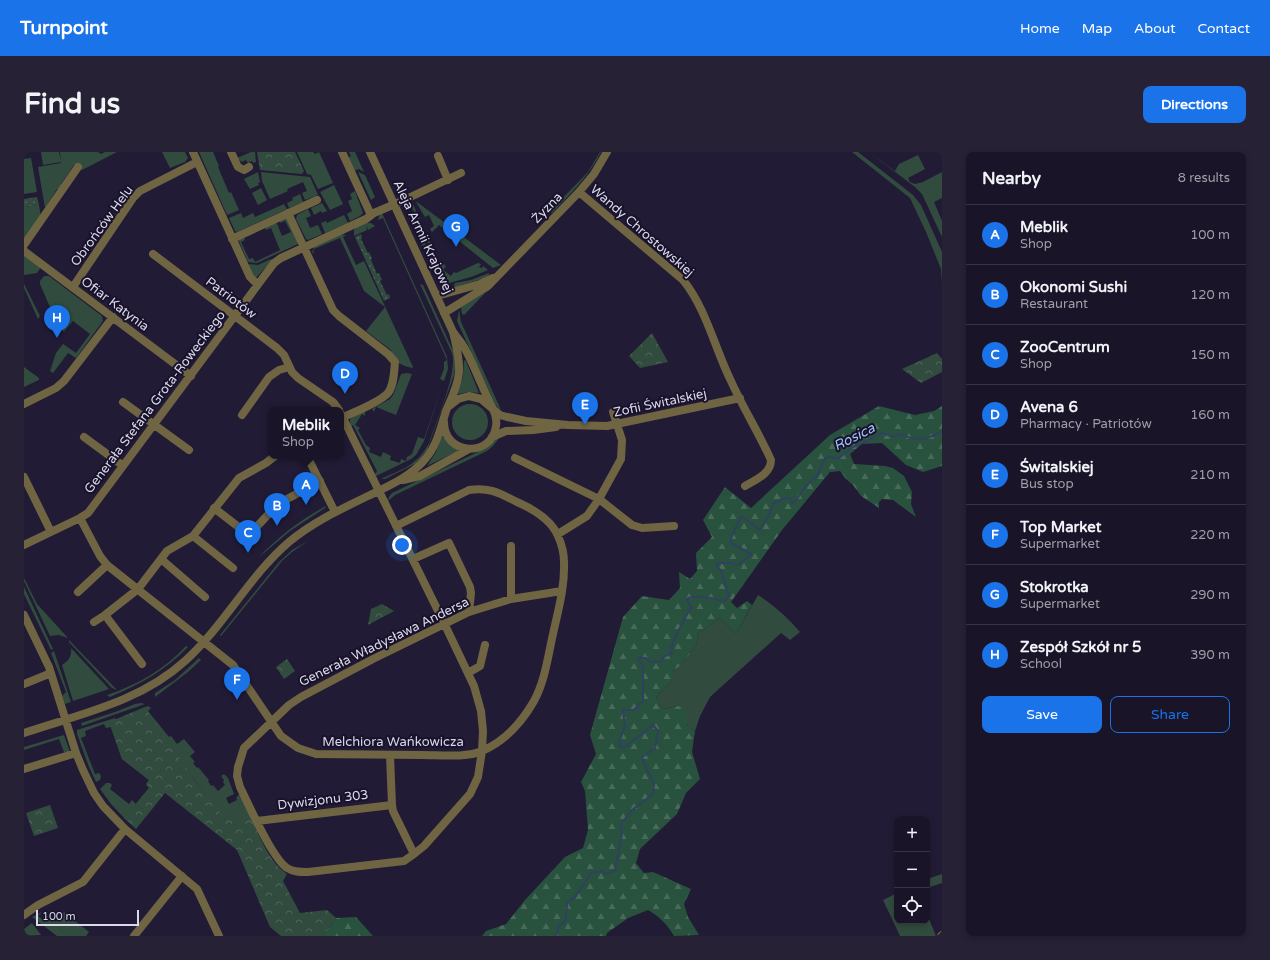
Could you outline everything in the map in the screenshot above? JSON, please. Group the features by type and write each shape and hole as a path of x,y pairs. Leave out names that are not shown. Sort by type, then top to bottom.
{"street":[{"path":"193,152 251,279 257,284"},
{"path":"231,152 238,167 244,170 249,167"},
{"path":"342,152 371,215"},
{"name":"Aleja Armii Krajowej","path":"370,152 453,332 469,356 491,408"},
{"name":"Żyzna","path":"444,313 486,288 579,192 594,174 607,152"},
{"path":"438,156 448,180"},
{"name":"Obrońców Helu","path":"73,287 134,198 140,192 197,162"},
{"path":"24,245 78,167"},
{"name":"Generała Stefana Grota-Roweckiego","path":"24,545 88,513 191,376 257,284 276,261 461,173"},
{"name":"Wandy Chrostowskiej","path":"579,192 683,280 691,290 730,381 740,398 770,460 771,465 764,474 744,486"},
{"path":"232,239 317,200"},
{"path":"288,213 331,306 336,313 388,354 395,362 394,374 389,391 371,404 344,414"},
{"name":"Ofiar Katynia","path":"24,251 191,376"},
{"name":"Patriotów","path":"153,254 277,348 284,355 292,372 298,378 333,402 336,407"},
{"name":"Żyzna","path":"437,296 480,284 499,275"},
{"path":"24,404 56,388 64,381 112,317"},
{"name":"Aleja Armii Krajowej","path":"24,733 115,703 151,687 185,661 204,642 278,552 301,532 335,512 398,481 419,466 434,446 460,373 453,332"},
{"path":"242,415 269,377 279,370 289,366"},
{"path":"448,406 458,399 469,396 481,399 495,414 496,425 492,437"},
{"name":"Zofii Świtalskiej","path":"491,408 500,415 526,421 568,425 607,426 740,398"},
{"path":"123,402 189,450"},
{"path":"558,534 587,516 599,499 621,459 622,440 613,412"},
{"path":"444,417 444,428 450,439 459,447 465,449 483,445 492,437 506,431 532,430 568,425"},
{"name":"Patriotów","path":"344,421 445,624 468,673 478,699 483,731 478,777 470,794 424,846 414,854"},
{"path":"84,437 122,466"},
{"name":"Aleja Armii Krajowej","path":"398,481 420,476 469,449"},
{"path":"515,458 599,499 632,525 642,528 674,526"},
{"path":"94,622 138,589 167,551 192,536 239,478 271,459"},
{"path":"308,459 335,512"},
{"path":"24,477 51,532"},
{"path":"214,508 249,535 278,504 320,481"},
{"name":"Melchiora Wańkowicza","path":"204,642 233,665 271,721 286,740 292,745 306,752 316,754 446,755 482,751 501,741 522,719 534,701 547,663 562,591 564,556 558,534 536,511 495,491 479,489 469,490 460,494 396,526"},
{"path":"80,518 100,556 107,565 204,642"},
{"path":"192,536 233,568"},
{"path":"413,559 449,543 470,587 471,593 469,612"},
{"path":"511,546 511,599"},
{"path":"161,559 205,597"},
{"path":"78,592 107,565"},
{"name":"Generała Władysława Andersa","path":"414,854 404,861 308,872 296,872 285,867 278,860 240,787 237,776 238,767 244,748 289,704 373,659 469,612 511,599 562,591"},
{"path":"24,615 51,673 76,753 86,777 100,801 125,829 200,892 219,936"},
{"path":"105,615 142,664"},
{"path":"468,673 480,666 485,645"},
{"path":"24,684 51,673"},
{"path":"483,731 489,738 501,741"},
{"path":"24,769 76,753"},
{"path":"390,755 393,811 414,854"},
{"name":"Dywizjonu 303","path":"257,820 392,805"},
{"path":"24,914 38,905 83,882 125,829"},
{"path":"134,936 182,876"}],"green space":[{"path":"41,152 59,152 61,162 43,165"},
{"path":"60,152 98,152 101,154 105,152 117,152 82,170 74,165 61,184 63,186 60,191 57,189 45,208 38,167 61,163"},
{"path":"162,152 185,152 188,158 185,162 170,168"},
{"path":"199,152 213,152 229,193 231,192 239,210 227,215"},
{"path":"251,152 255,152 256,162 253,163 252,161 248,163 246,160 242,162 237,158"},
{"path":"257,152 295,152 304,171 302,174 260,170"},
{"path":"297,152 313,152 315,154 319,152 333,183 318,189 311,175 307,174"},
{"path":"349,152 355,152 364,172 359,169 354,171 347,158 351,156"},
{"path":"600,152 591,169 579,184 552,213 549,212 588,172"},
{"path":"852,152 858,152 913,195 921,205 942,252 942,283 941,269 910,198"},
{"path":"869,152 895,171 899,164 918,155 925,169 908,178 910,182 915,184 923,182 942,172 942,198 934,202 942,221 942,237 922,194"},
{"path":"31,158 37,192 24,194 24,159"},
{"path":"258,172 260,182 258,183 259,185 250,189 244,179"},
{"path":"261,172 310,177 318,195 305,200 302,193 307,191 303,182 270,199 262,181"},
{"path":"358,172 365,175 375,197 371,200"},
{"path":"334,185 343,204 330,210 320,192"},
{"path":"261,188 267,200 258,205 252,193"},
{"path":"355,191 363,213 350,221 347,214 352,211 348,201 352,199 350,194"},
{"path":"300,194 303,202 289,208 287,203 293,200 292,198"},
{"path":"37,197 39,205 24,207 24,199"},
{"path":"409,201 412,202 438,260 446,266 443,270 451,276 454,272 456,273 478,263 481,264 479,267 482,268 483,266 488,270 471,277 449,283 444,278"},
{"path":"416,202 501,265 493,268 439,225 432,232 430,229 434,226 429,215 425,217"},
{"path":"322,203 327,211 322,213 321,211 314,215 311,208"},
{"path":"284,204 287,209 237,232 235,231 229,218 241,213 243,218 253,213 255,217"},
{"path":"39,205 41,217 24,242 24,207"},
{"path":"308,209 311,216 306,218 310,228 318,225 322,234 308,240 306,239 296,219 297,215"},
{"path":"382,213 447,357 448,369 444,381 440,379 444,369 444,362 447,360 383,218 378,220"},
{"path":"344,215 348,223 325,233 321,223 326,221 327,223"},
{"path":"287,218 300,243 257,263 248,262 238,239 244,237 245,240 241,242 249,259 253,258 255,262 280,250 271,228 266,230 265,227 276,221 282,236 291,232 285,221 280,223 279,220"},
{"path":"410,218 414,218 441,279 450,287 443,285 438,280"},
{"path":"366,223 371,223 375,226 368,230 366,225 367,230 354,236 355,228"},
{"path":"340,234 346,235 343,237 356,265 364,261 413,368 398,363 393,358 391,350 366,331 385,307 364,291 340,238 314,249 313,254 313,247"},
{"path":"361,234 361,239 372,258 371,260 377,274 379,273 382,280 380,281 387,295 389,294 390,298 384,301 355,237"},
{"path":"24,254 41,267 37,273 24,275"},
{"path":"271,259 272,260 257,277 254,277 248,265 258,265"},
{"path":"489,273 489,275 482,279 455,287 454,285 455,283 471,280"},
{"path":"44,276 49,276 102,316 103,321 76,358 68,353 53,373 50,371 56,353 63,344 76,353 90,334 73,321 64,332 58,328 63,322 53,314 40,284 40,281"},
{"path":"24,284 40,316 38,319 24,288"},
{"path":"420,284 423,285 454,353 456,363 454,375 427,450 415,464 385,479 381,479 408,466 424,451 429,443 441,410 452,372 452,353"},
{"path":"486,292 464,315 462,314 461,307"},
{"path":"459,310 461,322 501,410 496,406 457,321"},
{"path":"652,333 668,362 640,368 629,356"},
{"path":"937,353 942,359 942,372 921,383 902,369"},
{"path":"464,360 466,361 479,393 469,392 457,394 463,377"},
{"path":"24,367 39,378 39,380 24,387"},
{"path":"401,374 412,374 396,415 376,407 374,412 372,409 390,399 393,395"},
{"path":"444,381 424,441 416,455 411,459 376,476 375,474 377,471 353,425 351,427 350,419 365,411 365,416 362,414 355,425 360,428 358,430 366,445 370,448 369,452 381,457 383,452 391,456 390,460 400,463 401,459 406,461 407,457 412,454 418,437 424,439"},
{"path":"470,404 483,409 488,422 483,435 470,440 457,435 452,422 457,409"},
{"path":"879,406 915,415 934,411 942,406 942,466 923,472 906,465 882,443 862,444 850,454 854,464 885,466 893,468 904,476 912,492 911,504 916,517 893,500 882,499 879,502 879,508 861,496 840,471 830,472 782,530 731,602 737,608 747,601 752,605 736,634 720,618 698,633 696,646 680,666 672,671 672,681 656,697 663,709 678,706 685,709 687,725 695,731 692,752 700,779 686,793 677,814 640,849 636,863 644,873 653,872 691,889 684,904 688,917 699,935 674,936 663,921 648,910 628,918 607,933 606,936 482,936 486,931 506,924 525,900 565,857 583,848 588,830 585,791 581,782 596,754 590,735 623,617 642,596 669,600 680,588 679,572 690,579 697,571 696,553 712,537 703,520 725,487 751,508 830,435"},
{"path":"442,436 459,449 458,451 427,466 436,452"},
{"path":"500,437 487,451 395,495 388,501 392,493 484,449 495,439"},
{"path":"326,506 290,531 258,558 290,529"},
{"path":"308,541 282,561 221,636 220,635 279,562 292,550"},
{"path":"24,578 37,604 68,638 59,635 50,636 24,581"},
{"path":"24,587 53,649 51,650 24,594"},
{"path":"758,595 770,603 800,632 790,640 781,633 710,697 700,716 695,731 687,725 678,706 663,709 656,697 672,681 672,671 680,666 696,646 698,633 720,618 736,634"},
{"path":"382,604 394,611 368,625 371,609"},
{"path":"69,640 117,690 112,688 69,642"},
{"path":"186,646 188,647 171,663 152,676 110,697 107,695 140,681 160,669"},
{"path":"71,648 109,689 73,701 62,665 70,658"},
{"path":"54,651 71,702 65,704 62,696 66,692 51,653"},
{"path":"199,658 201,660 188,672 155,697 155,693 175,680"},
{"path":"287,659 295,671 284,679 276,667"},
{"path":"141,703 145,704 82,726 81,723"},
{"path":"148,706 151,708 148,711 169,737 171,736 177,744 184,739 195,752 190,756 195,762 193,763 209,780 208,781 211,786 213,785 218,791 225,785 221,776 224,774 228,778 234,794 226,798 229,804 237,800 236,798 240,793 257,827 226,822 141,709"},
{"path":"145,707 195,781 225,819 250,816 270,855 280,869 287,874 283,881 300,913 327,910 336,918 323,936 281,936 270,927 237,850 165,793 136,829 124,818 149,788 146,784 149,780 122,759 109,722"},
{"path":"115,718 131,759 158,781 127,820 111,804 100,789 106,783 110,783 112,785 110,789 129,804 132,800 136,804 149,788 146,784 149,780 122,759 111,727 106,728 104,724 85,731 86,736 81,738 95,774 99,773 101,776 100,780 96,782 77,734 77,730"},
{"path":"64,735 70,752 64,752 59,739 24,750 24,747"},
{"path":"50,805 58,828 34,836 26,813"},
{"path":"942,874 942,883 930,887 930,878"},
{"path":"894,894 894,923 883,900"},
{"path":"42,912 38,916 43,920 48,915 56,922 64,912 89,932 86,936 57,936 32,917"},
{"path":"356,917 373,936 323,936 336,918"},
{"path":"930,921 936,936 900,936 894,924 930,924"},
{"path":"32,923 41,935 24,936 24,929"}],"waterway":[{"name":"Rosica","path":"556,936 559,926 566,920 567,903 575,897 591,873 602,871 605,874 615,871 622,833 621,824 632,810 653,794 654,784 642,757 655,748 658,731 653,725 625,747 620,747 620,740 625,726 623,710 634,710 643,701 643,665 639,661 639,658 646,658 650,662 660,662 665,656 672,653 671,646 688,612 692,608 686,599 700,597 724,601 729,596 717,563 733,563 737,566 751,554 731,543 731,538 741,516 760,530 770,513 773,504 783,499 790,498 793,504 806,486 817,476 825,458 831,457 838,459 853,447 882,433 894,437 899,434 921,439 930,437 942,431"}],"place":[{"name":"Stokrotka","path":"456,247"},
{"name":"Zespół Szkół nr 5","path":"57,338"},
{"name":"Avena 6","path":"345,394"},
{"name":"Świtalskiej","path":"585,425"},
{"name":"Meblik","path":"306,505"},
{"name":"Okonomi Sushi","path":"277,526"},
{"name":"ZooCentrum","path":"248,553"},
{"name":"Top Market","path":"237,700"}]}
